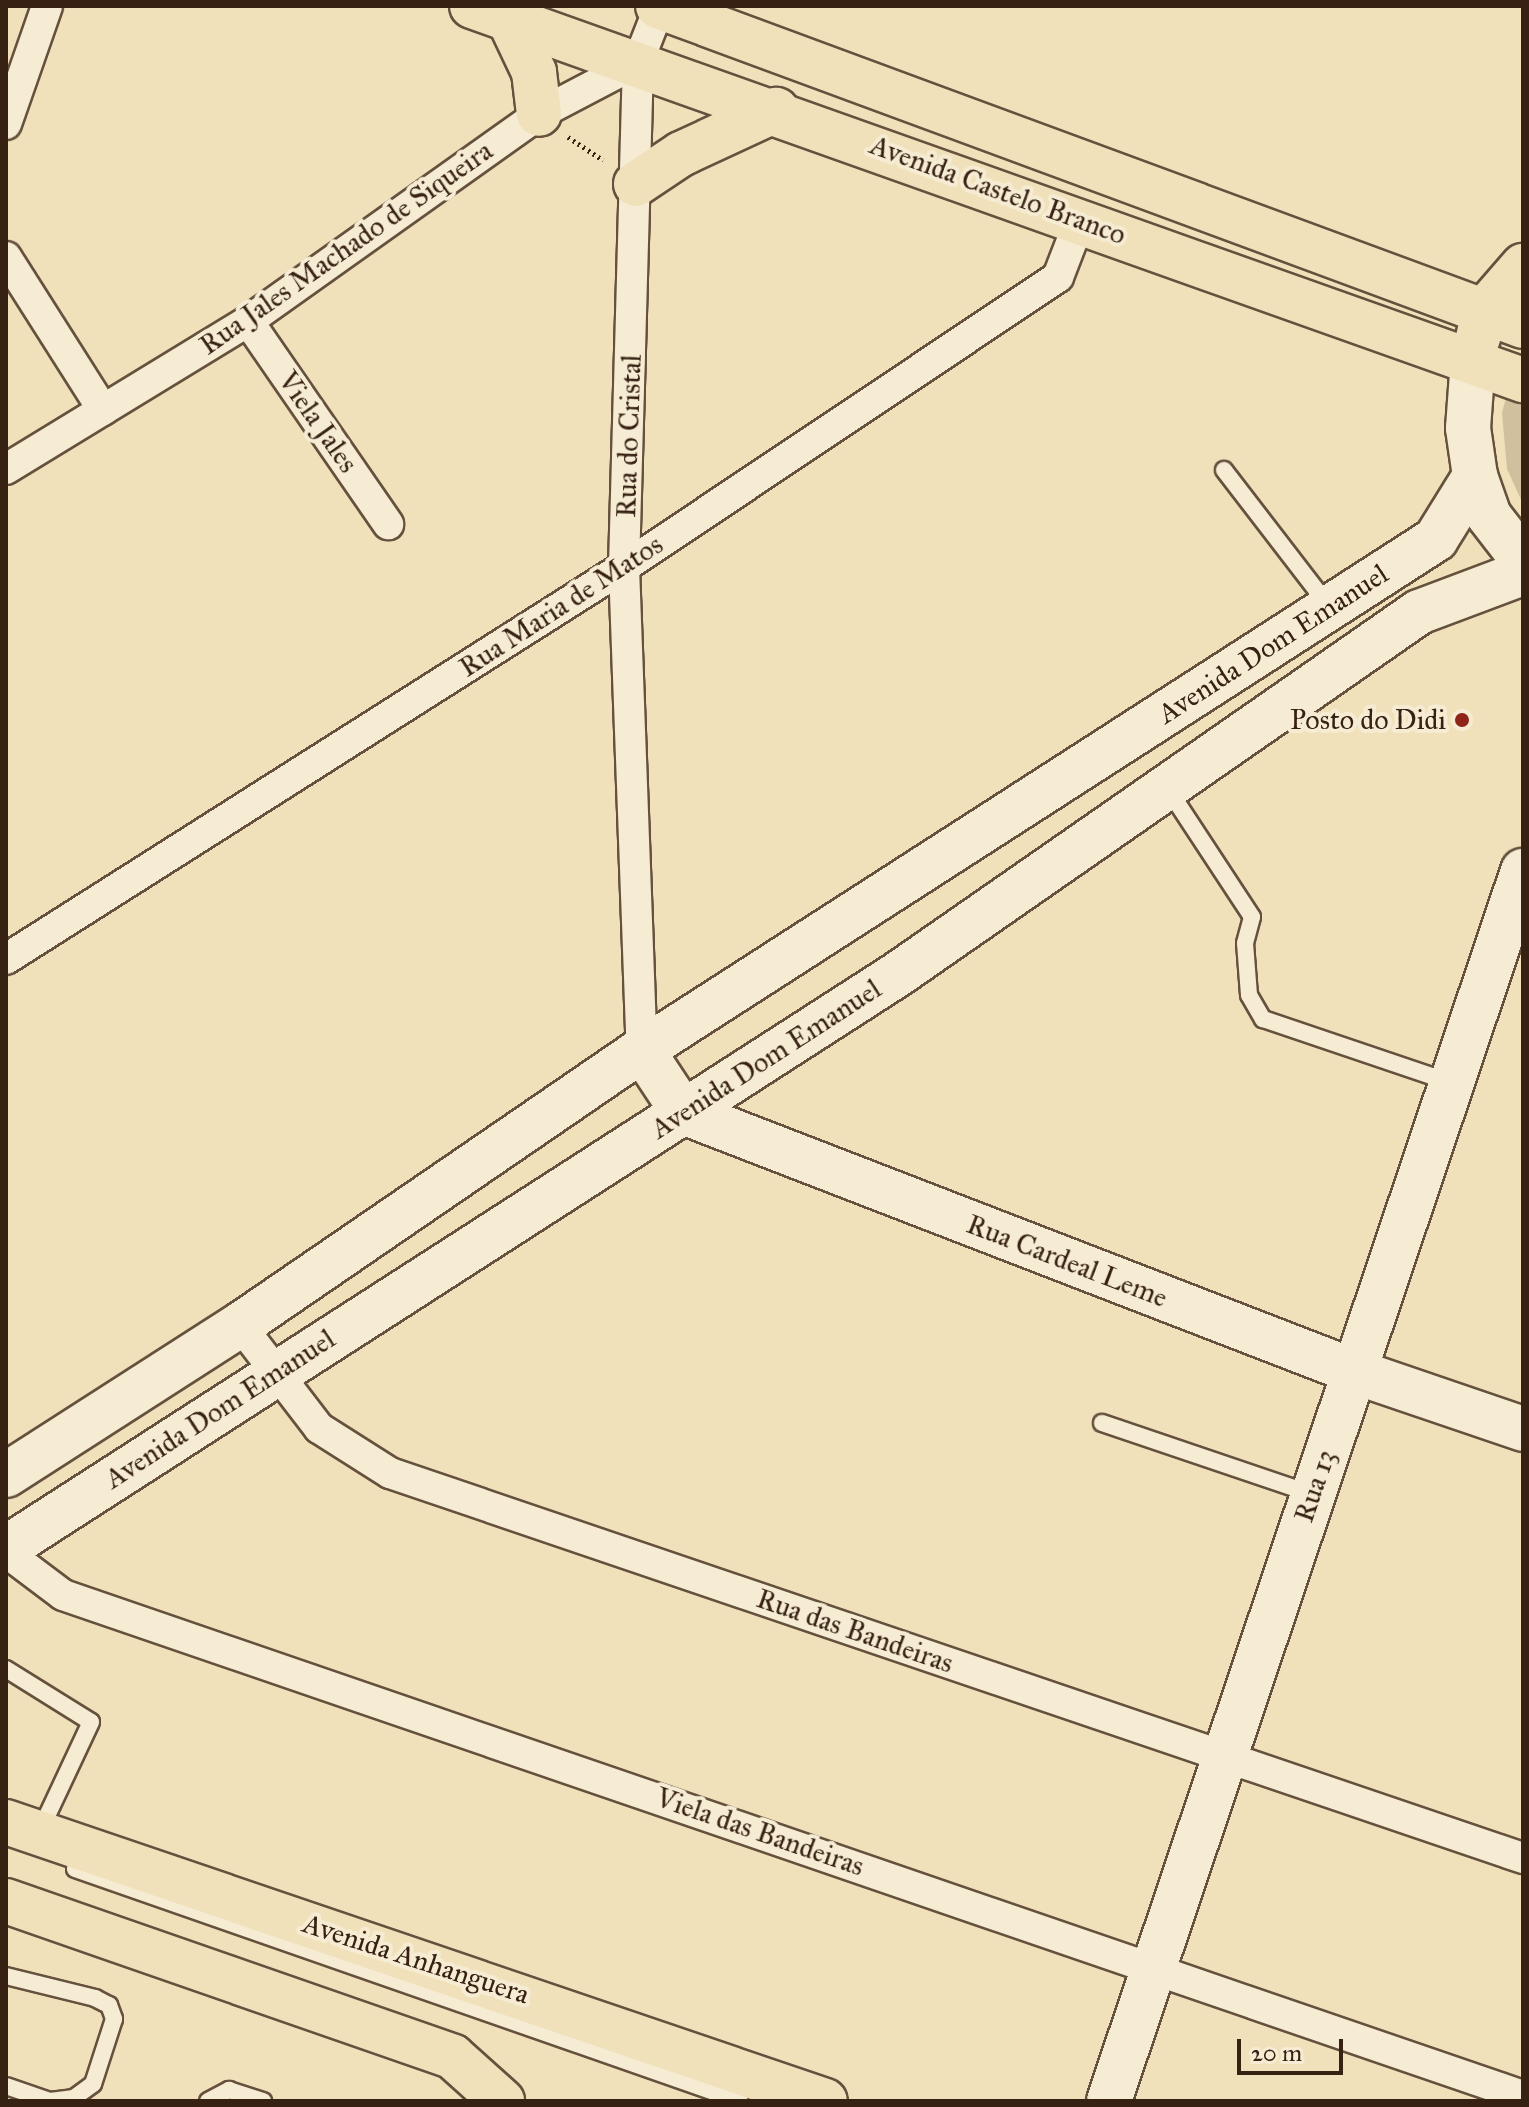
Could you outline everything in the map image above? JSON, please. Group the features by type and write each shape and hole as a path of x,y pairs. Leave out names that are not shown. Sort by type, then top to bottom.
{"main road":[{"name":"Avenida Castelo Branco","path":"659,6 1504,319"},
{"name":"Avenida Castelo Branco","path":"490,12 776,110 1523,380"},
{"path":"490,12 534,72 539,114"},
{"path":"636,184 681,154 776,110"},
{"path":"1523,266 1504,319 1473,360 1468,428 1475,476 1489,516 1523,560"},
{"name":"Avenida Dom Emanuel","path":"6,1475 240,1325 642,1050 1436,539 1475,476"},
{"name":"Avenida Dom Emanuel","path":"6,1550 272,1374 683,1112 1167,787 1419,612 1523,573"},
{"name":"Rua 13","path":"1109,2101 1523,871"},
{"path":"642,1050 683,1112"},
{"name":"Rua Cardeal Leme","path":"683,1112 1353,1371 1523,1429"},
{"name":"Avenida Anhanguera","path":"32,1839 825,2101"},
{"path":"6,1901 453,2057 502,2101"}],"street":[{"path":"6,121 47,6"},
{"path":"638,62 659,6"},
{"name":"Rua Jales Machado de Siqueira","path":"6,469 248,321 539,114 638,62"},
{"name":"Rua do Cristal","path":"638,62 624,567 642,1050"},
{"name":"Rua Maria de Matos","path":"6,959 624,567 1058,277 1080,220"},
{"path":"6,257 103,410"},
{"name":"Viela Jales","path":"248,321 388,524"},
{"name":"Rua das Bandeiras","path":"240,1325 272,1374 319,1428 390,1473 1523,1858"},
{"name":"Viela das Bandeiras","path":"6,1550 63,1595 1152,1966 1523,2096"}],"lane":[{"path":"1224,470 1330,608"},
{"path":"1167,787 1252,917 1245,943 1249,995 1263,1019 1451,1082"},
{"path":"1102,1423 1312,1494"},
{"path":"6,1669 91,1722 32,1839 740,2101"},
{"path":"6,1976 95,1998 109,2005 114,2019 93,2084 74,2098 50,2101 6,2086"},
{"path":"208,2101 229,2090 263,2101"}],"path":[{"path":"539,114 636,184"}],"shaded area":[{"path":"1508,390 1523,395 1523,504 1507,469 1502,413"}],"place":[{"name":"Posto do Didi","path":"1462,720"}]}
